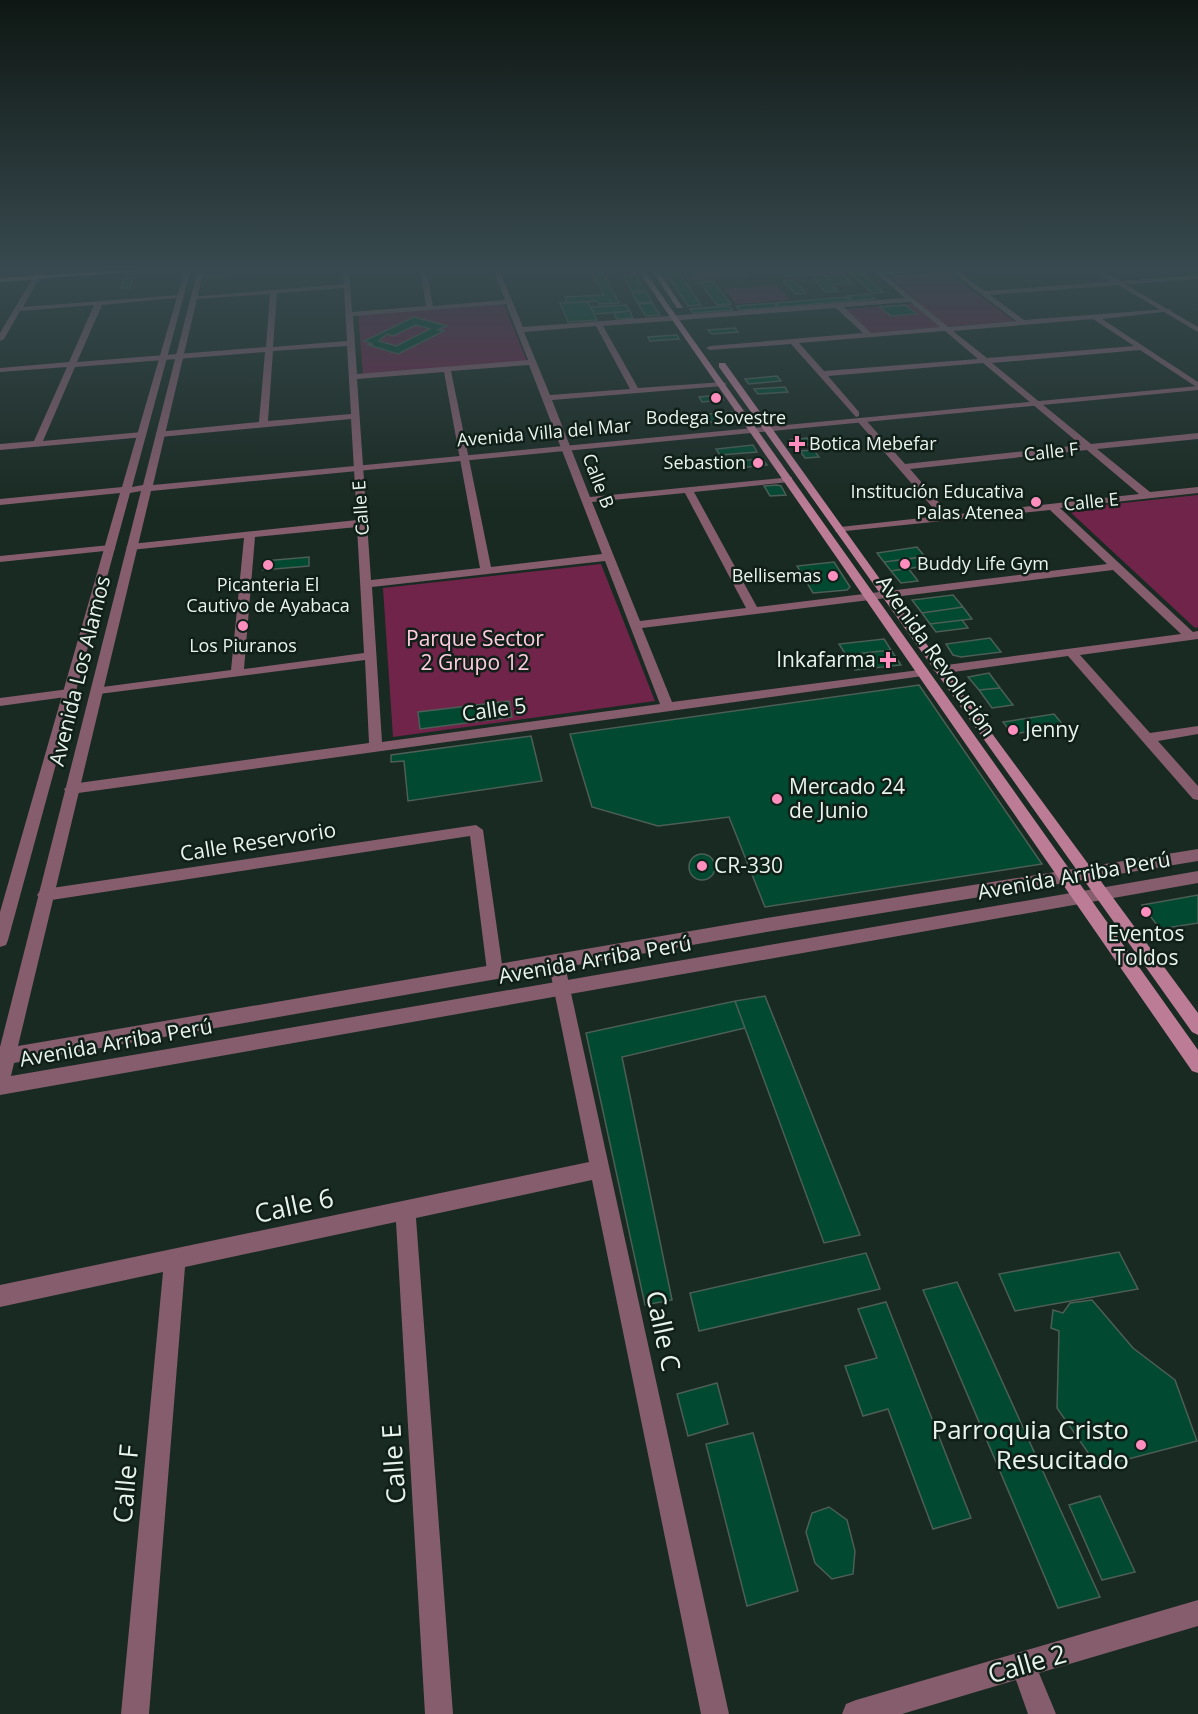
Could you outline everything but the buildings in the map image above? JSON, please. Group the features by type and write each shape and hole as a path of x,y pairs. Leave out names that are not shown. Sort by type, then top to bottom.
{"main road":[{"name":"Avenida Revolución","path":"701,349 723,384 759,426 840,530 1198,1027"},
{"name":"Avenida Revolución","path":"711,349 789,479 1198,1065"}],"street":[{"path":"37,444 79,349"},
{"name":"Avenida Los Alamos","path":"0,1085 3,1056 160,434 172,349"},
{"name":"Avenida Los Alamos","path":"0,940 4,912 142,435 174,349"},
{"path":"0,370 269,349 263,425"},
{"name":"Calle E","path":"351,349 376,746"},
{"name":"Calle B","path":"526,349 667,706"},
{"path":"612,349 635,391"},
{"path":"800,349 948,518"},
{"path":"971,349 1148,495"},
{"path":"822,374 1129,349"},
{"path":"1143,349 1196,384"},
{"path":"353,377 532,363"},
{"path":"447,369 486,570"},
{"path":"546,398 723,384"},
{"name":"Avenida Villa del Mar","path":"0,502 147,484 1196,384"},
{"path":"160,434 355,416"},
{"path":"0,447 142,435"},
{"name":"Calle F","path":"903,467 1198,436"},
{"path":"586,500 789,479"},
{"name":"Avenida Villa del Mar","path":"0,495 127,486"},
{"path":"688,489 753,610"},
{"name":"Calle E","path":"840,530 1198,490"},
{"path":"1052,506 1194,636"},
{"path":"131,547 362,523"},
{"path":"237,674 249,534"},
{"path":"0,559 110,548"},
{"path":"366,584 608,557"},
{"path":"635,625 1116,566"},
{"path":"939,670 1194,636"},
{"path":"1071,652 1198,795"},
{"path":"95,692 370,656"},
{"name":"Calle 5","path":"71,789 923,672"},
{"path":"0,702 69,693"},
{"path":"1147,738 1198,730"},
{"name":"Calle Reservorio","path":"45,895 476,830 495,971"},
{"name":"Avenida Arriba Perú","path":"3,1056 495,971 1088,875 1198,855"},
{"name":"Avenida Arriba Perú","path":"0,1085 1198,877"},
{"name":"Calle C","path":"556,961 560,989 715,1714"},
{"name":"Calle 6","path":"0,1296 600,1169"},
{"name":"Calle E","path":"405,1210 439,1714"},
{"name":"Calle F","path":"135,1714 175,1259"},
{"name":"Calle 2","path":"856,1714 1198,1614"},
{"path":"1023,1665 1042,1714"}],"green space":[{"path":"361,349 522,349 527,361 363,375"},
{"path":"1198,495 1198,627 1195,628 1067,509"},
{"name":"Parque Sector 2 Grupo 12","path":"601,564 655,701 393,737 383,588"}],"place":[{"name":"Bodega Sovestre","path":"716,398"},
{"name":"Botica Mebefar","path":"797,444"},
{"name":"Sebastion","path":"758,463"},
{"name":"Institución Educativa Palas Atenea","path":"1036,502"},
{"name":"Buddy Life Gym","path":"905,564"},
{"name":"Picanteria El Cautivo de Ayabaca","path":"268,565"},
{"name":"Bellisemas","path":"833,576"},
{"name":"Los Piuranos","path":"243,626"},
{"name":"Inkafarma","path":"888,660"},
{"name":"Jenny","path":"1013,730"},
{"name":"Mercado 24 de Junio","path":"777,799"},
{"name":"CR-330","path":"702,866"},
{"name":"Eventos Toldos","path":"1146,912"},
{"name":"Parroquia Cristo Resucitado","path":"1141,1445"}]}
